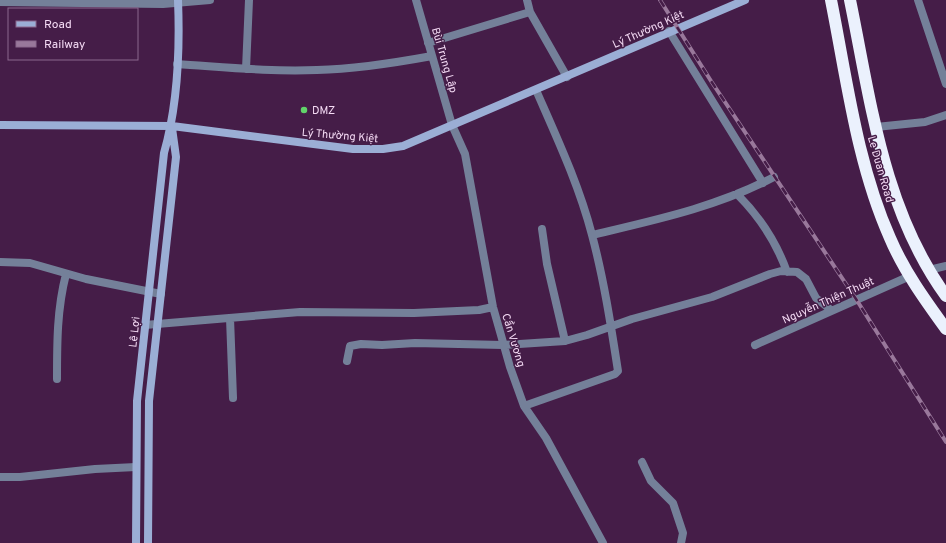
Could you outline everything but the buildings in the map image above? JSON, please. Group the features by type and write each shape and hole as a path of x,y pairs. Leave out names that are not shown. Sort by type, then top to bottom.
{"highway":[{"name":"Le Duan Road","path":"831,0 860,147 872,192 890,239 919,291 946,329"},
{"name":"Le Duan Road","path":"850,0 876,127 891,188 909,233 929,270 946,296"}],"street":[{"path":"0,2 159,4 178,1 210,0"},
{"path":"246,69 249,0"},
{"name":"Bùi Trung Lập","path":"416,0 452,125"},
{"path":"527,0 530,12 567,77"},
{"name":"Lý Thường Kiệt","path":"0,125 172,126 353,149 383,150 403,146 567,77 669,31 745,0"},
{"path":"918,0 946,84"},
{"name":"Lê Lợi","path":"148,543 149,401 176,157 172,126 177,64 178,1"},
{"path":"428,43 530,12"},
{"path":"669,31 764,183"},
{"path":"177,64 246,69 316,70 382,65 432,56"},
{"path":"524,406 617,373 618,371 611,326 592,235 571,170 536,90"},
{"path":"876,127 925,122 946,115"},
{"name":"Cần Vương","path":"452,125 465,154 493,307 503,345 524,406 546,438 603,543"},
{"name":"Lê Lợi","path":"136,543 137,401 164,152 172,126"},
{"path":"592,235 695,210 764,183 774,177"},
{"path":"737,194 750,208 771,236 780,253 787,272"},
{"path":"158,208 171,209"},
{"path":"542,229 547,264 565,341"},
{"path":"0,262 30,263 66,274 161,294"},
{"path":"929,270 946,266"},
{"path":"347,361 350,346 357,344 382,345 442,343 503,345 565,341 712,297 770,274 787,272 797,272 806,279 816,298 831,310"},
{"path":"57,379 57,342 60,303 66,274"},
{"name":"Nguyễn Thiện Thuật","path":"755,345 910,276"},
{"path":"145,325 300,312 414,313 479,310 493,307"},
{"path":"230,318 233,398"},
{"path":"137,401 149,401"},
{"path":"642,462 651,481 672,503 683,533 681,543"},
{"path":"0,477 20,477 95,469 136,467"},
{"path":"136,514 148,514"}],"railway":[{"path":"660,0 711,81 856,299 946,442"}],"place":[{"name":"DMZ","path":"304,110"}]}
